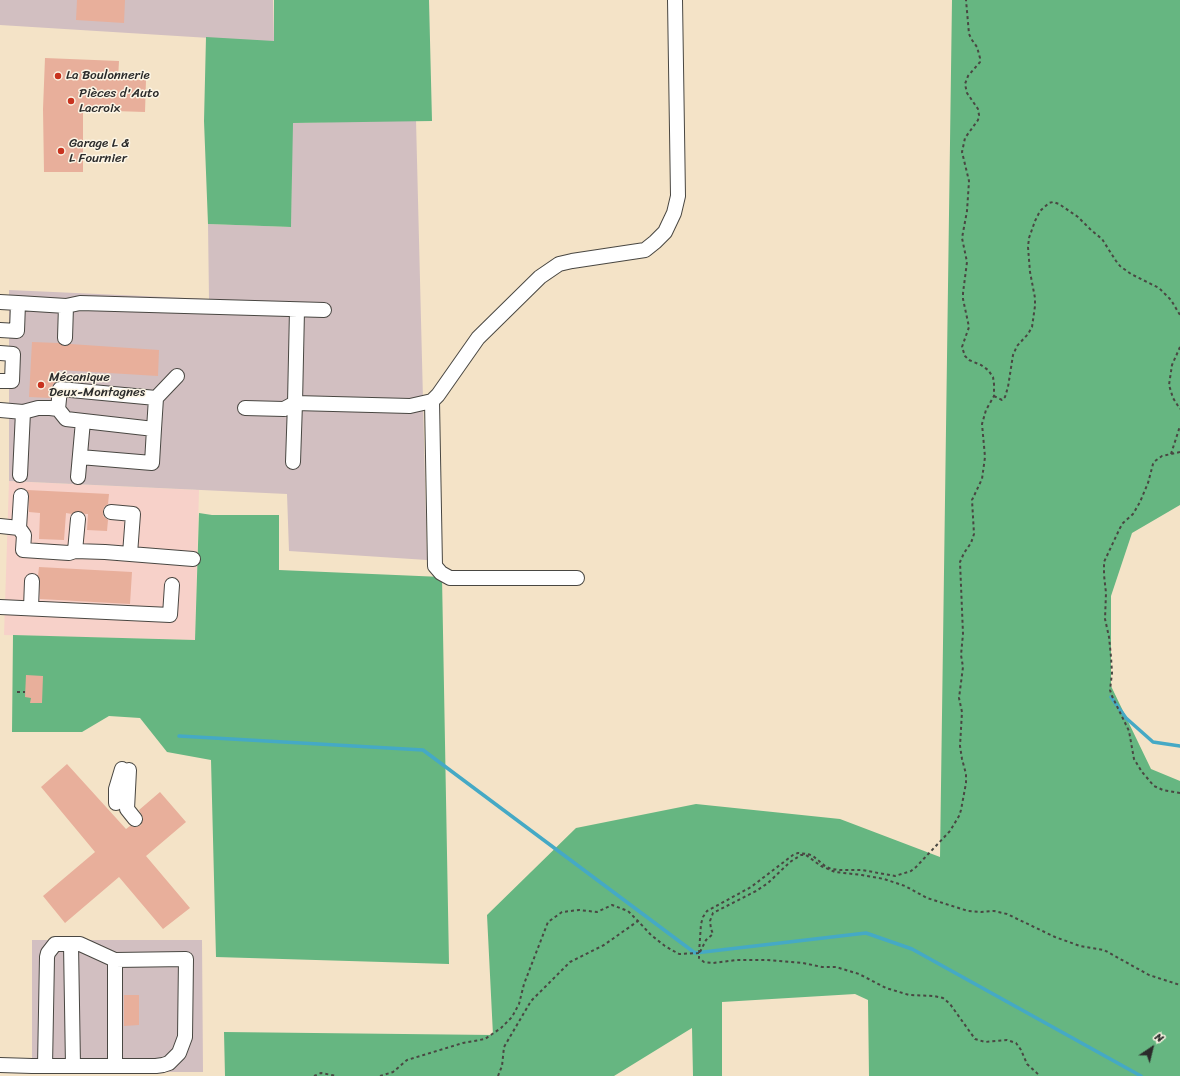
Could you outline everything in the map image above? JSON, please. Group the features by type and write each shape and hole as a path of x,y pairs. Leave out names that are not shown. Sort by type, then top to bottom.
{"lane":[{"path":"245,408 284,409 295,403 410,406 432,401 438,395 478,338 540,277 559,264 645,250 655,242 665,232 674,213 678,196 676,0"},
{"path":"0,302 66,306 80,303 324,310"},
{"path":"0,330 17,331 18,303"},
{"path":"65,338 66,306"},
{"path":"293,462 297,310"},
{"path":"0,353 13,354 12,382 0,381"},
{"path":"80,457 152,463 156,398 177,376"},
{"path":"154,429 66,419 58,409 60,389 156,398"},
{"path":"432,401 435,566 441,573 450,578 578,578"},
{"path":"0,410 23,412 38,408 58,409"},
{"path":"20,475 23,412"},
{"path":"78,477 83,421"},
{"path":"21,496 19,528 24,535 23,550 69,553 75,551 193,559"},
{"path":"111,512 133,514 130,554"},
{"path":"75,551 78,519"},
{"path":"0,526 19,528"},
{"path":"31,608 32,581"},
{"path":"0,607 170,615 172,585"},
{"path":"116,803 116,789 126,770 127,809 135,819"},
{"path":"0,1065 45,1066 115,1066 163,1065 179,1053 185,1037 186,959 116,960 80,944 55,944 48,953 47,958 45,1066"},
{"path":"71,944 73,1066"},
{"path":"115,1066 116,960"}],"path":[{"path":"966,0 969,34 977,47 980,62 968,76 965,84 968,93 978,109 979,115 978,120 965,138 962,152 969,181 967,211 962,238 967,262 963,299 969,327 962,347 963,352 969,360 985,368 993,376 994,396 986,410 982,424 985,457 982,480 972,500 974,534 971,543 960,562 963,634 961,655 963,667 959,698 962,712 960,746 966,783 959,816 950,831 916,867 911,871 895,876 862,870 831,869 808,854 798,853 793,855 751,887 707,911 701,924 699,958 708,963 730,960 767,960 803,963 822,967 836,967 859,974 886,988 909,995 934,996 943,998 950,1004 975,1039 985,1042 1007,1040 1016,1043 1027,1064 1040,1076"},
{"path":"994,396 1002,400 1006,395 1015,350 1032,327 1035,298 1030,272 1029,243 1035,221 1040,211 1049,203 1053,202 1059,204 1078,217 1102,239 1120,266 1131,274 1159,288 1171,300 1180,315"},
{"path":"1180,347 1172,365 1169,385 1173,398 1180,408"},
{"path":"1171,454 1180,426"},
{"path":"1180,452 1159,458 1153,464 1148,483 1136,510 1120,528 1104,562 1106,593 1105,619 1109,637 1112,673 1110,690 1129,731 1134,759 1142,772 1154,786 1180,794"},
{"path":"17,692 25,692"},
{"path":"699,953 706,940 714,934 710,929 710,921 713,913 756,891 768,883 794,859 801,855 806,855 821,866 835,872 884,878 905,886 927,898 968,911 998,912 1007,914 1055,937 1080,946 1104,950 1149,975 1180,985"},
{"path":"380,1076 393,1072 407,1060 485,1038 502,1028 512,1017 520,1004 524,984 548,922 562,912 579,910 597,912 612,905 628,912 651,935 665,946 679,954 699,953"},
{"path":"498,1076 502,1066 504,1047 531,1001 570,962 604,945 638,921"},
{"path":"314,1076 321,1073 338,1076"}],"shaded area":[{"path":"0,0 273,0 274,42 0,25"},
{"path":"416,120 427,560 289,551 287,494 9,481 9,290 209,299 208,224 291,227 292,123"},
{"path":"9,481 199,490 195,640 4,635"},
{"path":"32,940 202,940 203,1072 32,1072"}],"green space":[{"path":"274,0 429,0 432,121 293,123 291,227 208,224 204,121 206,37 274,41"},
{"path":"952,0 1180,0 1180,505 1132,533 1111,596 1111,686 1151,769 1180,781 1180,1076 869,1076 868,1000 855,994 722,1002 722,1076 693,1076 692,1028 614,1076 225,1076 224,1032 493,1035 487,915 576,828 696,804 840,819 940,857"},
{"path":"199,513 212,515 279,515 279,570 442,577 449,964 216,957 211,760 167,752 140,718 109,716 82,732 12,732 13,635 195,640"}],"building":[{"path":"77,0 125,0 124,23 76,20"},
{"path":"45,58 119,61 118,79 146,80 145,112 83,110 83,172 44,172 43,109"},
{"path":"32,342 59,343 64,346 70,344 159,350 158,376 59,370 58,381 53,384 51,398 29,397"},
{"path":"27,490 109,494 108,504 104,507 103,512 103,516 108,520 107,531 87,530 88,514 78,511 72,514 66,513 64,540 39,539 40,513 29,512 29,496"},
{"path":"39,567 132,572 130,604 40,599 40,581 38,576"},
{"path":"26,675 43,676 42,703 30,703 31,698 25,697"},
{"path":"67,764 126,829 130,826 136,827 141,825 143,818 139,810 160,792 186,822 146,856 190,908 163,929 119,877 65,923 43,896 95,852 41,787"},
{"path":"124,995 139,995 139,1025 124,1026"}],"waterway":[{"path":"1111,697 1126,718 1153,742 1180,746"},
{"path":"179,736 423,750 695,953 866,933 912,949 1141,1076"}],"place":[{"name":"La Boulonnerie","path":"58,76"},
{"name":"Pièces d'Auto Lacroix","path":"71,101"},
{"name":"Garage L & L Fournier","path":"61,151"},
{"name":"Mécanique Deux-Montagnes","path":"41,385"}]}
